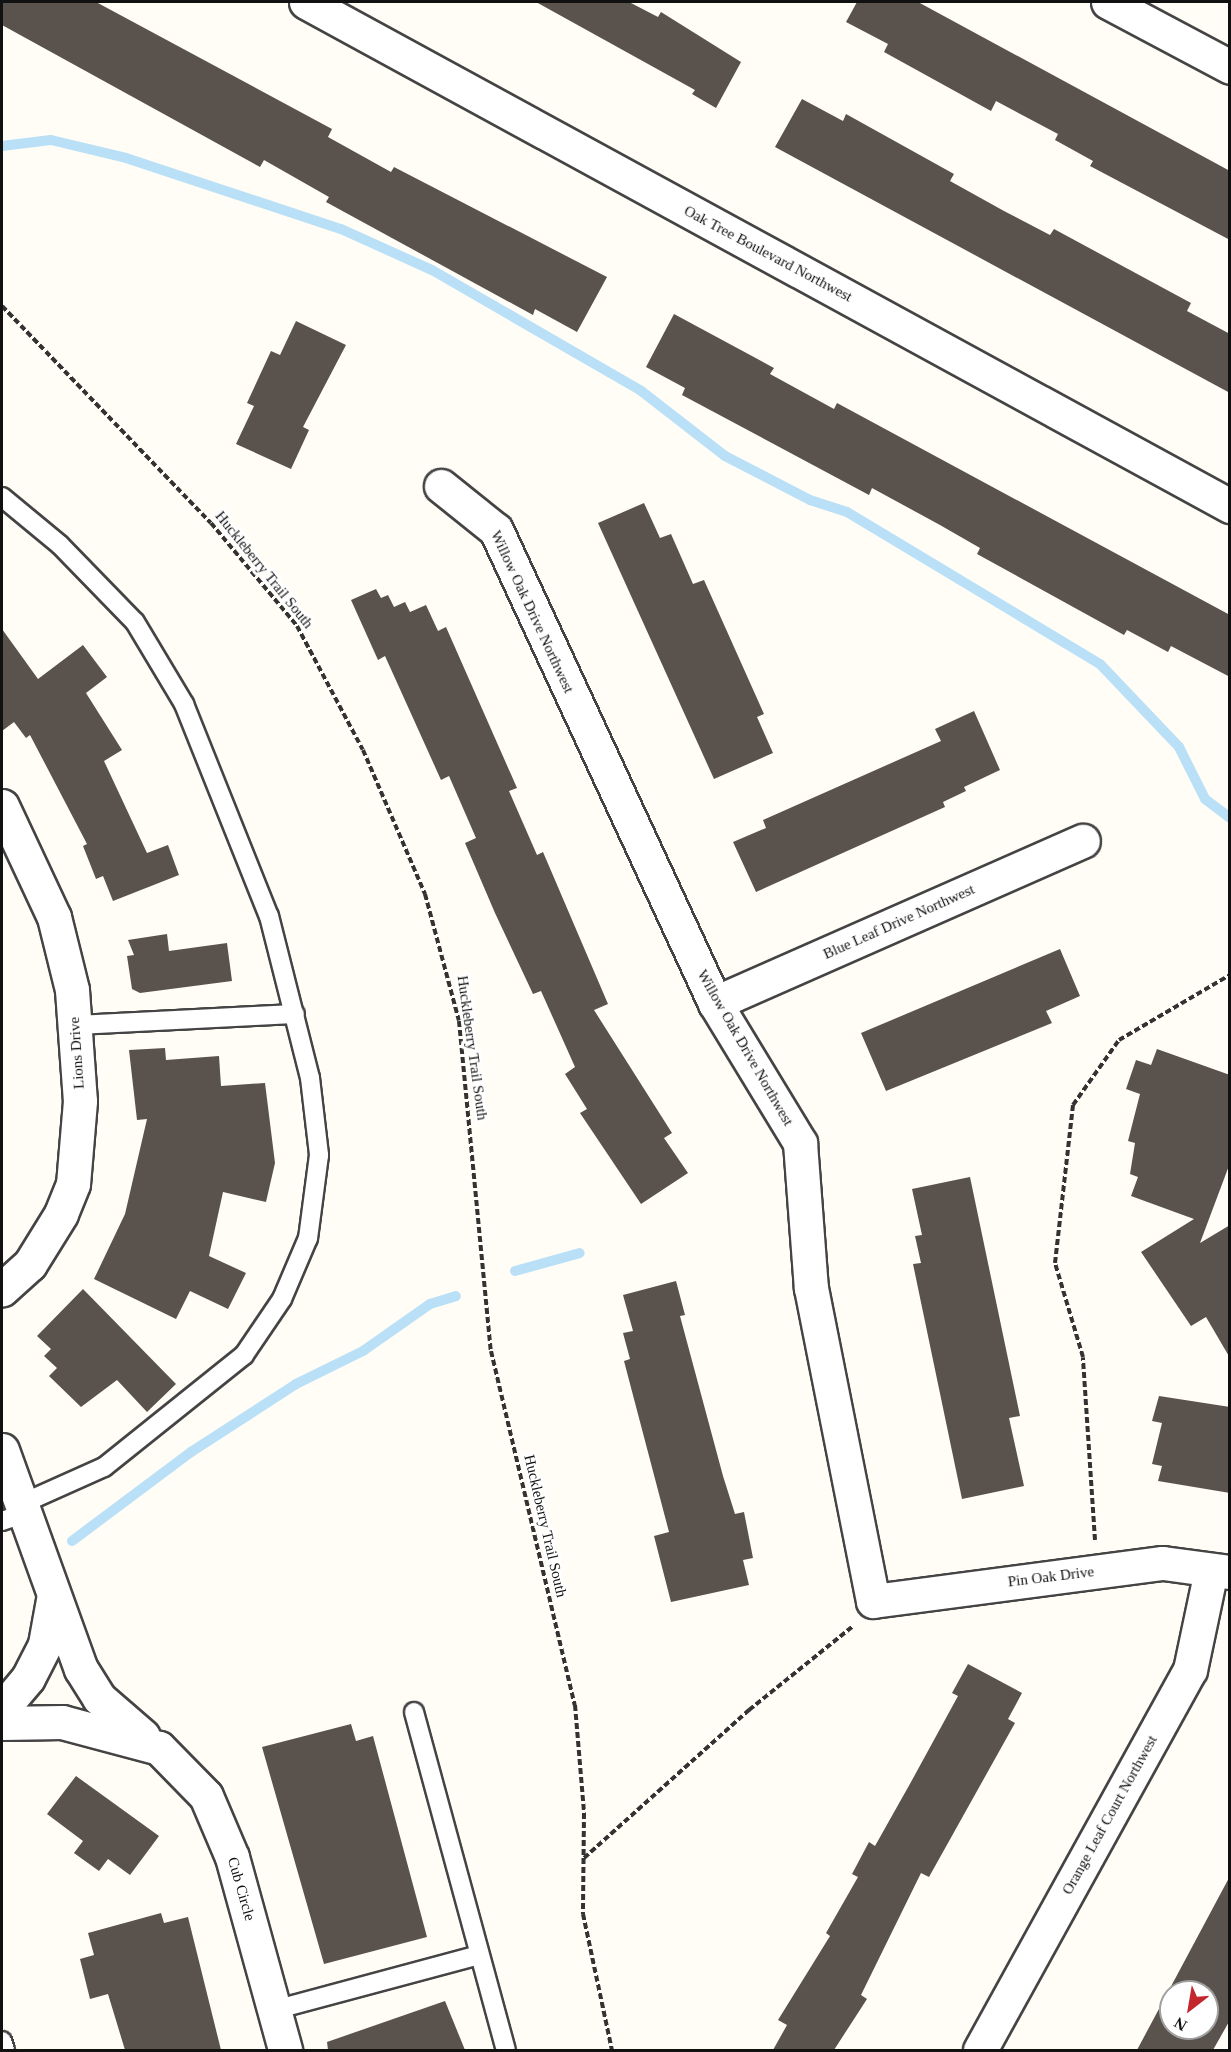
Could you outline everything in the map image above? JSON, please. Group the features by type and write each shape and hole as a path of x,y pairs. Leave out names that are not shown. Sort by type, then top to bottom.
{"street":[{"name":"Oak Tree Boulevard Northwest","path":"306,2 1230,506"},
{"path":"1108,2 1230,67"},
{"name":"Willow Oak Drive Northwest","path":"441,486 496,530 715,1003 800,1143 812,1288 873,1601"},
{"name":"Lions Drive","path":"2,807 54,916 76,1025 80,1101 73,1184 46,1242 2,1289"},
{"name":"Blue Leaf Drive Northwest","path":"715,1003 1083,841"},
{"name":"Cub Circle","path":"2,1450 14,1513 99,1698 159,1748 206,1796 232,1857 285,2050"},
{"name":"Pin Oak Drive","path":"873,1601 1163,1563 1220,1571"},
{"name":"Orange Leaf Court Northwest","path":"980,2050 1190,1670 1220,1571"},
{"name":"Cub Circle","path":"2,1709 28,1678 45,1644 52,1600"},
{"path":"2,1723 62,1722 159,1748"}],"lane":[{"path":"2,497 98,582 162,660 238,830 270,916 295,1014 319,1155 308,1238 282,1299 244,1355 154,1431 88,1475 14,1513"},
{"path":"76,1025 295,1014"},
{"path":"414,1712 506,2050"},
{"path":"274,2010 479,1955"},
{"path":"2,2041 6,2050"}],"path":[{"name":"Huckleberry Trail South","path":"2,306 211,523 297,626 363,750 425,894 460,1031 491,1351 575,1705 588,1953 612,2050"},
{"path":"1097,1571 1083,1357 1055,1263 1073,1105 1119,1040 1230,975"},
{"path":"583,1858 748,1710 843,1639 873,1601"}],"building":[{"path":"2,2 96,2 332,129 328,137 391,172 394,167 607,277 577,332 535,309 533,315 326,202 329,197 264,160 260,167 2,25"},
{"path":"536,2 629,2 658,17 661,12 741,62 716,108 692,94 695,90"},
{"path":"857,2 918,2 1230,171 1230,240 1090,166 1093,161 1055,140 1058,134 996,101 991,111 884,52 888,44 846,22"},
{"path":"802,99 843,121 846,114 954,174 950,181 1004,211 1050,235 1054,229 1191,303 1187,311 1230,334 1230,393 775,147"},
{"path":"674,314 774,368 770,374 834,409 837,403 1230,615 1230,677 1171,646 1168,652 1127,630 1124,635 977,554 980,548 872,488 869,495 682,395 685,388 646,367"},
{"path":"296,321 346,345 303,427 309,430 291,469 236,444 254,406 247,403 271,351 280,355"},
{"path":"644,503 660,538 671,534 693,584 704,580 764,714 757,717 773,753 714,779 598,523"},
{"path":"376,589 381,598 388,595 394,607 405,602 410,612 426,605 438,631 446,627 517,788 509,791 537,855 543,852 608,1004 594,1010 672,1133 664,1138 688,1173 641,1204 580,1113 587,1109 565,1074 575,1067 541,991 533,994 495,913 465,843 476,838 449,776 441,780 385,656 378,660 351,600"},
{"path":"2,629 38,679 83,645 107,677 86,693 122,750 104,761 147,853 168,845 179,875 113,901 103,876 96,879 83,846 87,844 30,735 26,738 14,722 2,731"},
{"path":"974,711 1000,770 964,787 966,791 943,802 945,807 756,892 733,842 766,828 763,820 941,741 935,729"},
{"path":"167,934 169,951 227,943 232,981 140,993 132,989 127,956 134,955 128,940"},
{"path":"1060,949 1080,996 1046,1011 1052,1023 886,1091 861,1033"},
{"path":"165,1048 166,1060 219,1056 221,1086 265,1083 275,1163 266,1202 223,1192 209,1256 246,1273 228,1309 190,1291 176,1319 94,1279 125,1214 147,1119 137,1120 129,1050"},
{"path":"1157,1049 1230,1075 1230,1163 1200,1243 1230,1225 1230,1358 1206,1317 1191,1326 1141,1252 1194,1219 1131,1196 1138,1177 1130,1174 1135,1143 1128,1141 1140,1094 1126,1089 1136,1060 1151,1065"},
{"path":"970,1177 1020,1416 1009,1418 1024,1486 962,1499 913,1264 921,1263 915,1236 922,1235 912,1189"},
{"path":"676,1281 685,1315 680,1316 723,1476 735,1514 744,1512 753,1558 743,1560 749,1585 671,1602 654,1536 669,1532 624,1361 630,1359 623,1333 633,1331 623,1295"},
{"path":"83,1289 176,1384 147,1412 117,1380 81,1407 49,1376 57,1368 44,1356 51,1349 37,1336"},
{"path":"1159,1396 1230,1407 1230,1493 1158,1481 1162,1466 1152,1464 1162,1423 1152,1421"},
{"path":"968,1664 1022,1693 1008,1719 1015,1723 929,1877 921,1873 861,1995 867,1999 834,2050 773,2050 787,2025 778,2020 830,1936 826,1933 858,1877 852,1874 869,1842 875,1846 911,1782 958,1696 952,1693"},
{"path":"351,1724 356,1741 373,1736 427,1937 324,1964 262,1747"},
{"path":"76,1776 159,1836 130,1875 108,1859 99,1871 74,1853 83,1841 47,1814"},
{"path":"1230,1876 1230,2020 1219,2039 1219,1980 1174,1980"},
{"path":"161,1913 164,1923 188,1917 221,2050 125,2050 108,1994 90,1999 80,1959 94,1955 88,1933"},
{"path":"445,2001 465,2050 328,2050 327,2042"},
{"path":"1159,2009 1159,2040 1219,2040 1213,2050 1137,2050"}],"waterway":[{"path":"2,146 51,140 126,158 341,229 432,270 640,390 725,456 810,500 847,512 1100,664 1179,747 1205,799 1230,818"},
{"path":"515,1271 580,1253"},
{"path":"72,1541 191,1452 296,1384 363,1351 430,1304 456,1296"}]}
